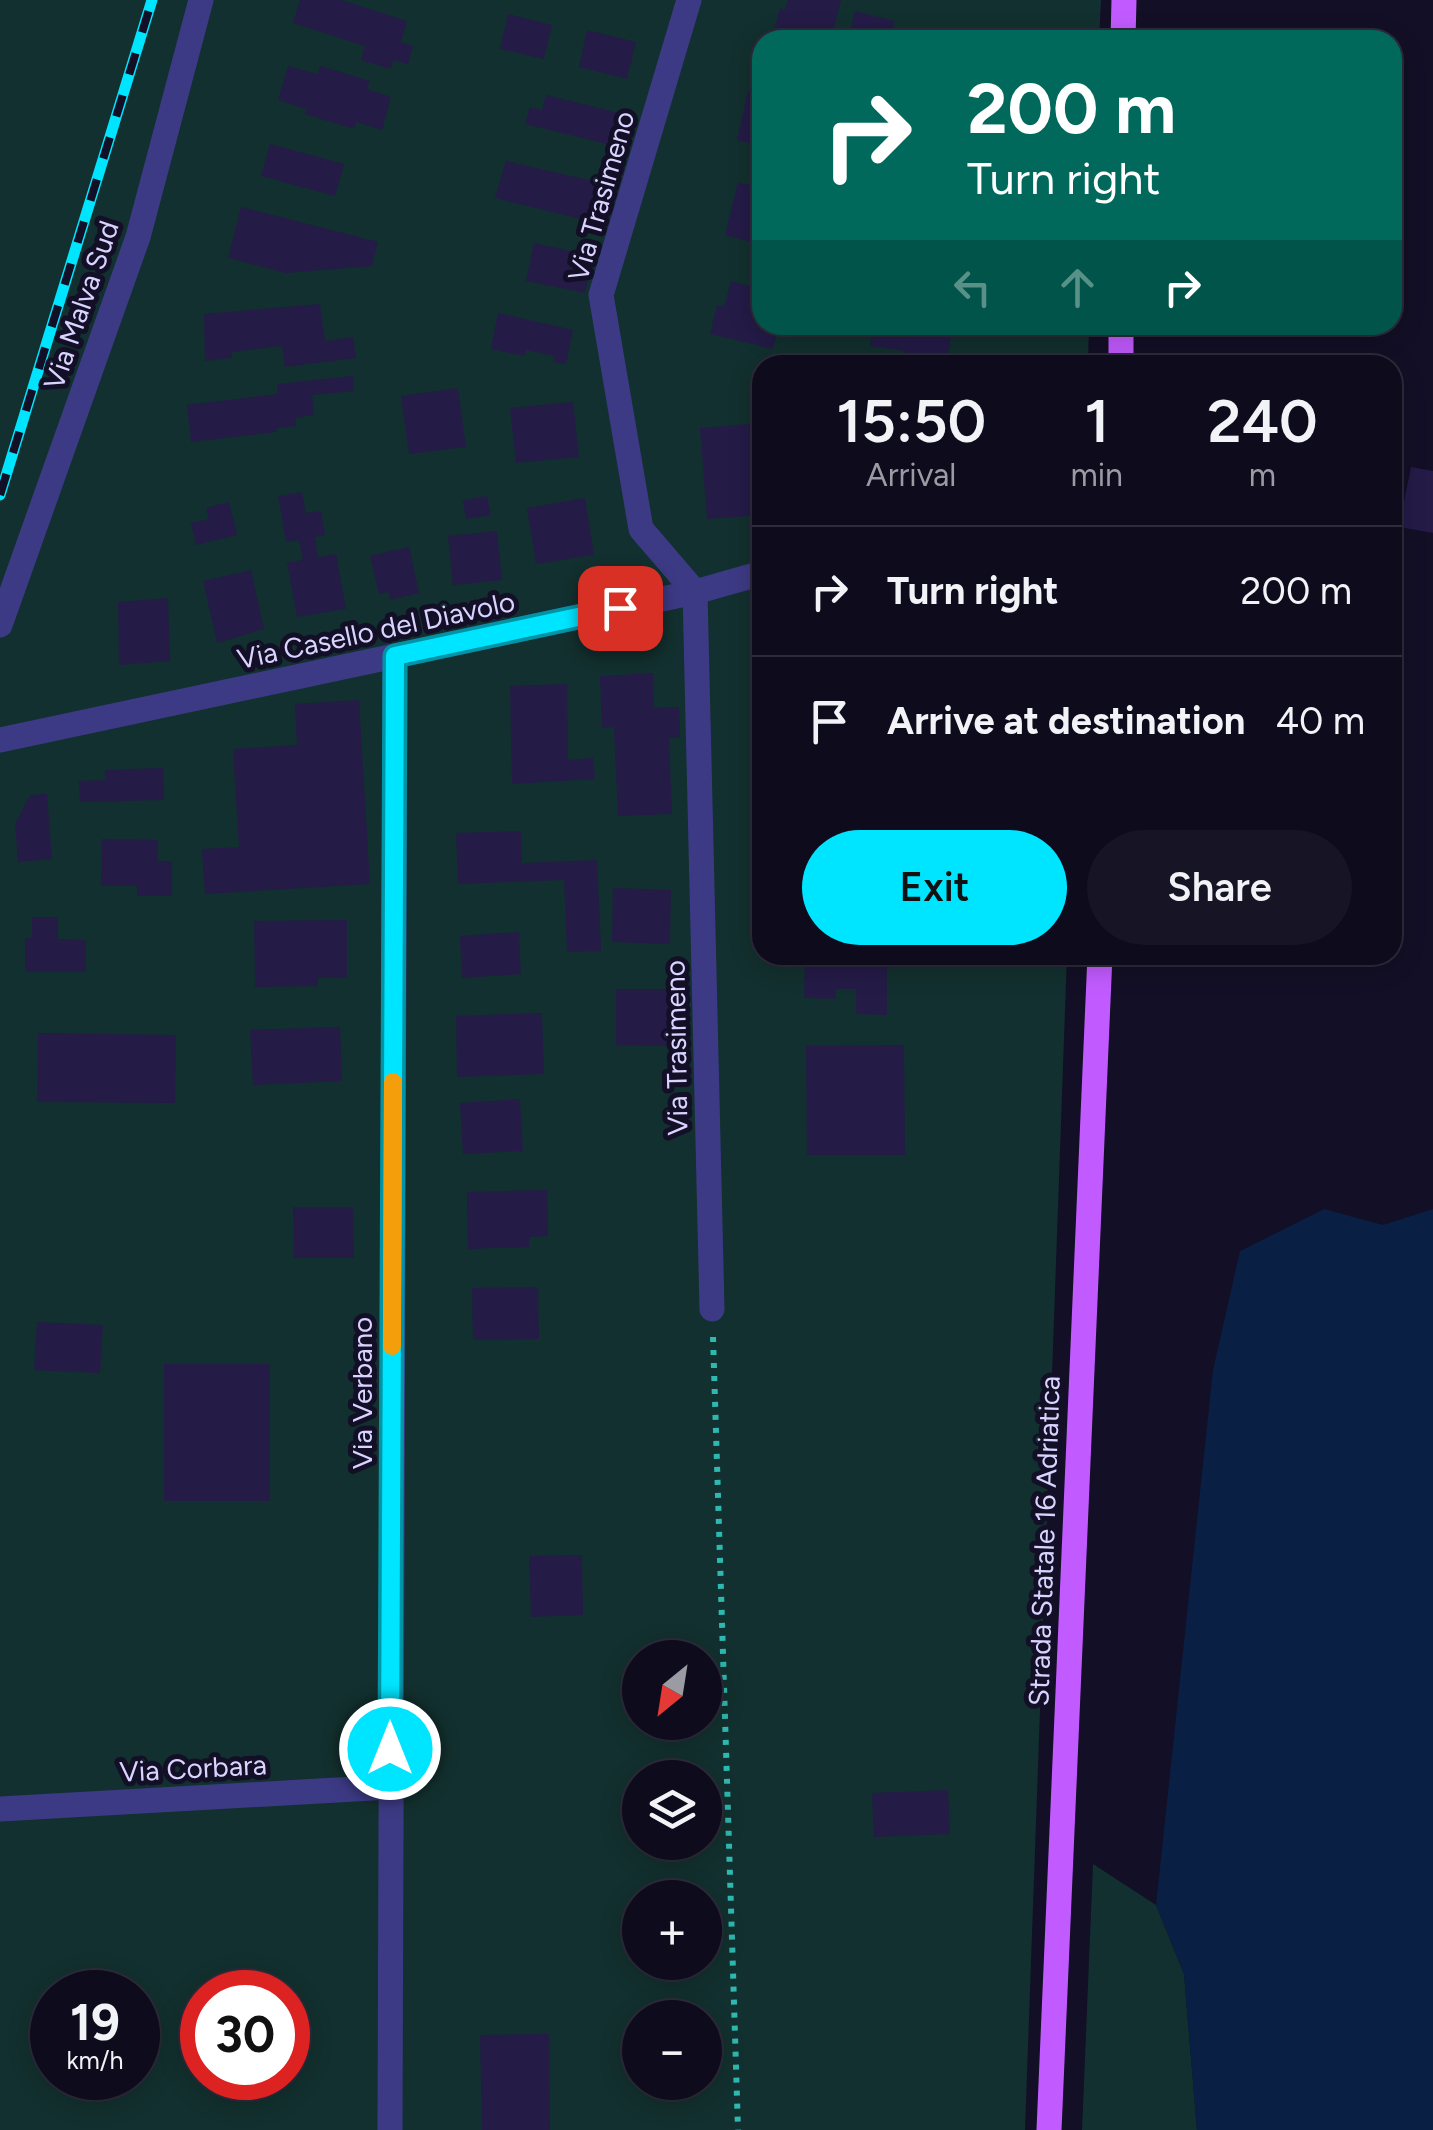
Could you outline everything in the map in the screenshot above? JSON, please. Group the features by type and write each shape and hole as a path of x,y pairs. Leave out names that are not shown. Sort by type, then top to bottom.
{"main road":[{"path":"1123,30 1124,0"},
{"name":"Strada Statale 16 Adriatica","path":"1049,2130 1100,965"}],"street":[{"name":"Via Malva Sud","path":"0,625 138,237 201,0"},
{"name":"Via Trasimeno","path":"689,0 601,295 641,529 694,592 712,1309"},
{"name":"Via Casello del Diavolo","path":"0,740 694,592 752,576"},
{"name":"Via Verbano","path":"390,2130 395,656"},
{"name":"Via Corbara","path":"0,1810 390,1787"}],"path":[{"path":"712,1309 738,2130"}],"green space":[{"path":"0,0 1101,0 1100,30 752,30 752,335 1089,335 1088,355 752,355 752,965 1067,965 1025,2130 0,2130"},
{"path":"1093,1864 1156,1905 1184,1974 1197,2130 1082,2130"}],"water":[{"path":"1324,1209 1383,1225 1433,1209 1433,2130 1197,2130 1184,1974 1156,1905 1213,1370 1240,1251"}],"building":[{"path":"300,0 341,0 407,21 401,42 413,46 408,64 393,60 391,69 361,60 365,46 293,23"},
{"path":"788,0 841,0 834,30 774,30 780,8 785,10"},
{"path":"855,11 895,21 893,30 850,30"},
{"path":"508,14 552,25 544,59 500,49"},
{"path":"587,30 636,42 627,79 579,67"},
{"path":"288,66 317,74 320,66 370,81 367,89 391,97 382,130 356,122 354,129 305,114 306,109 278,100"},
{"path":"748,91 752,92 752,144 737,140"},
{"path":"546,95 619,113 611,145 525,124 530,107 542,110"},
{"path":"270,144 344,164 335,196 261,176"},
{"path":"506,161 610,185 601,224 495,198"},
{"path":"738,182 752,186 752,242 725,235"},
{"path":"241,207 378,242 372,266 286,273 228,258"},
{"path":"534,243 593,256 585,293 526,281"},
{"path":"731,281 752,287 752,335 776,335 773,349 710,334 717,305 724,307"},
{"path":"320,304 325,341 353,337 356,358 285,367 282,346 232,352 232,358 205,361 204,314"},
{"path":"498,313 573,330 566,364 553,362 554,356 526,350 525,356 491,349"},
{"path":"872,335 951,335 948,355 904,355 905,351 870,346"},
{"path":"353,376 354,391 312,395 314,415 296,418 296,426 276,428 277,432 191,442 187,405 277,394 277,384"},
{"path":"458,388 466,447 409,454 401,396"},
{"path":"573,402 579,457 516,463 510,408"},
{"path":"752,424 752,516 707,519 700,428"},
{"path":"1411,467 1433,471 1433,533 1402,528"},
{"path":"302,492 306,513 321,511 325,535 315,537 318,557 336,554 346,609 297,617 287,563 303,560 299,540 286,542 278,496"},
{"path":"487,496 491,515 466,519 463,500"},
{"path":"585,498 594,555 536,564 527,508"},
{"path":"229,502 237,535 196,545 191,523 209,519 206,508"},
{"path":"497,531 502,580 453,585 448,536"},
{"path":"409,547 419,593 390,600 389,592 379,594 370,556"},
{"path":"251,570 264,629 217,643 203,581"},
{"path":"168,598 170,661 119,665 118,602"},
{"path":"653,673 654,708 679,707 680,738 669,738 672,814 618,816 614,727 602,728 600,676"},
{"path":"567,684 568,760 593,758 595,779 512,784 510,686"},
{"path":"359,700 370,884 205,894 202,849 239,847 233,749 297,745 295,704"},
{"path":"163,768 164,800 80,802 79,781 106,780 105,770"},
{"path":"47,794 52,859 18,862 15,824 30,795"},
{"path":"521,831 522,863 597,860 601,951 567,952 564,880 458,884 456,833"},
{"path":"102,839 158,840 158,861 172,861 172,896 137,896 137,886 101,886"},
{"path":"613,888 671,890 670,944 612,942"},
{"path":"32,917 58,917 58,939 86,940 86,972 25,972 25,938 32,938"},
{"path":"347,920 347,978 318,978 318,986 255,987 254,921"},
{"path":"519,932 521,974 462,978 460,936"},
{"path":"805,965 887,966 887,1015 856,1014 856,989 836,989 836,999 804,998"},
{"path":"616,989 674,989 674,1046 616,1045"},
{"path":"542,1013 544,1074 457,1077 456,1016"},
{"path":"340,1027 342,1081 253,1085 250,1030"},
{"path":"38,1033 176,1035 175,1103 37,1102"},
{"path":"904,1045 905,1155 807,1155 806,1046"},
{"path":"520,1099 523,1151 463,1154 460,1103"},
{"path":"547,1190 548,1236 529,1237 529,1247 468,1249 467,1192"},
{"path":"293,1207 353,1207 354,1258 294,1258"},
{"path":"538,1287 539,1339 473,1340 472,1288"},
{"path":"37,1322 103,1325 100,1373 34,1370"},
{"path":"164,1364 270,1364 270,1501 164,1501"},
{"path":"582,1555 583,1615 531,1617 529,1556"},
{"path":"948,1790 950,1834 874,1837 872,1793"},
{"path":"549,2034 550,2130 482,2130 480,2035"}],"railway":[{"path":"0,495 152,0"}],"slow traffic":[{"path":"392,1346 393,1082"}],"route":[{"path":"390,1749 395,656 620,608"}]}
